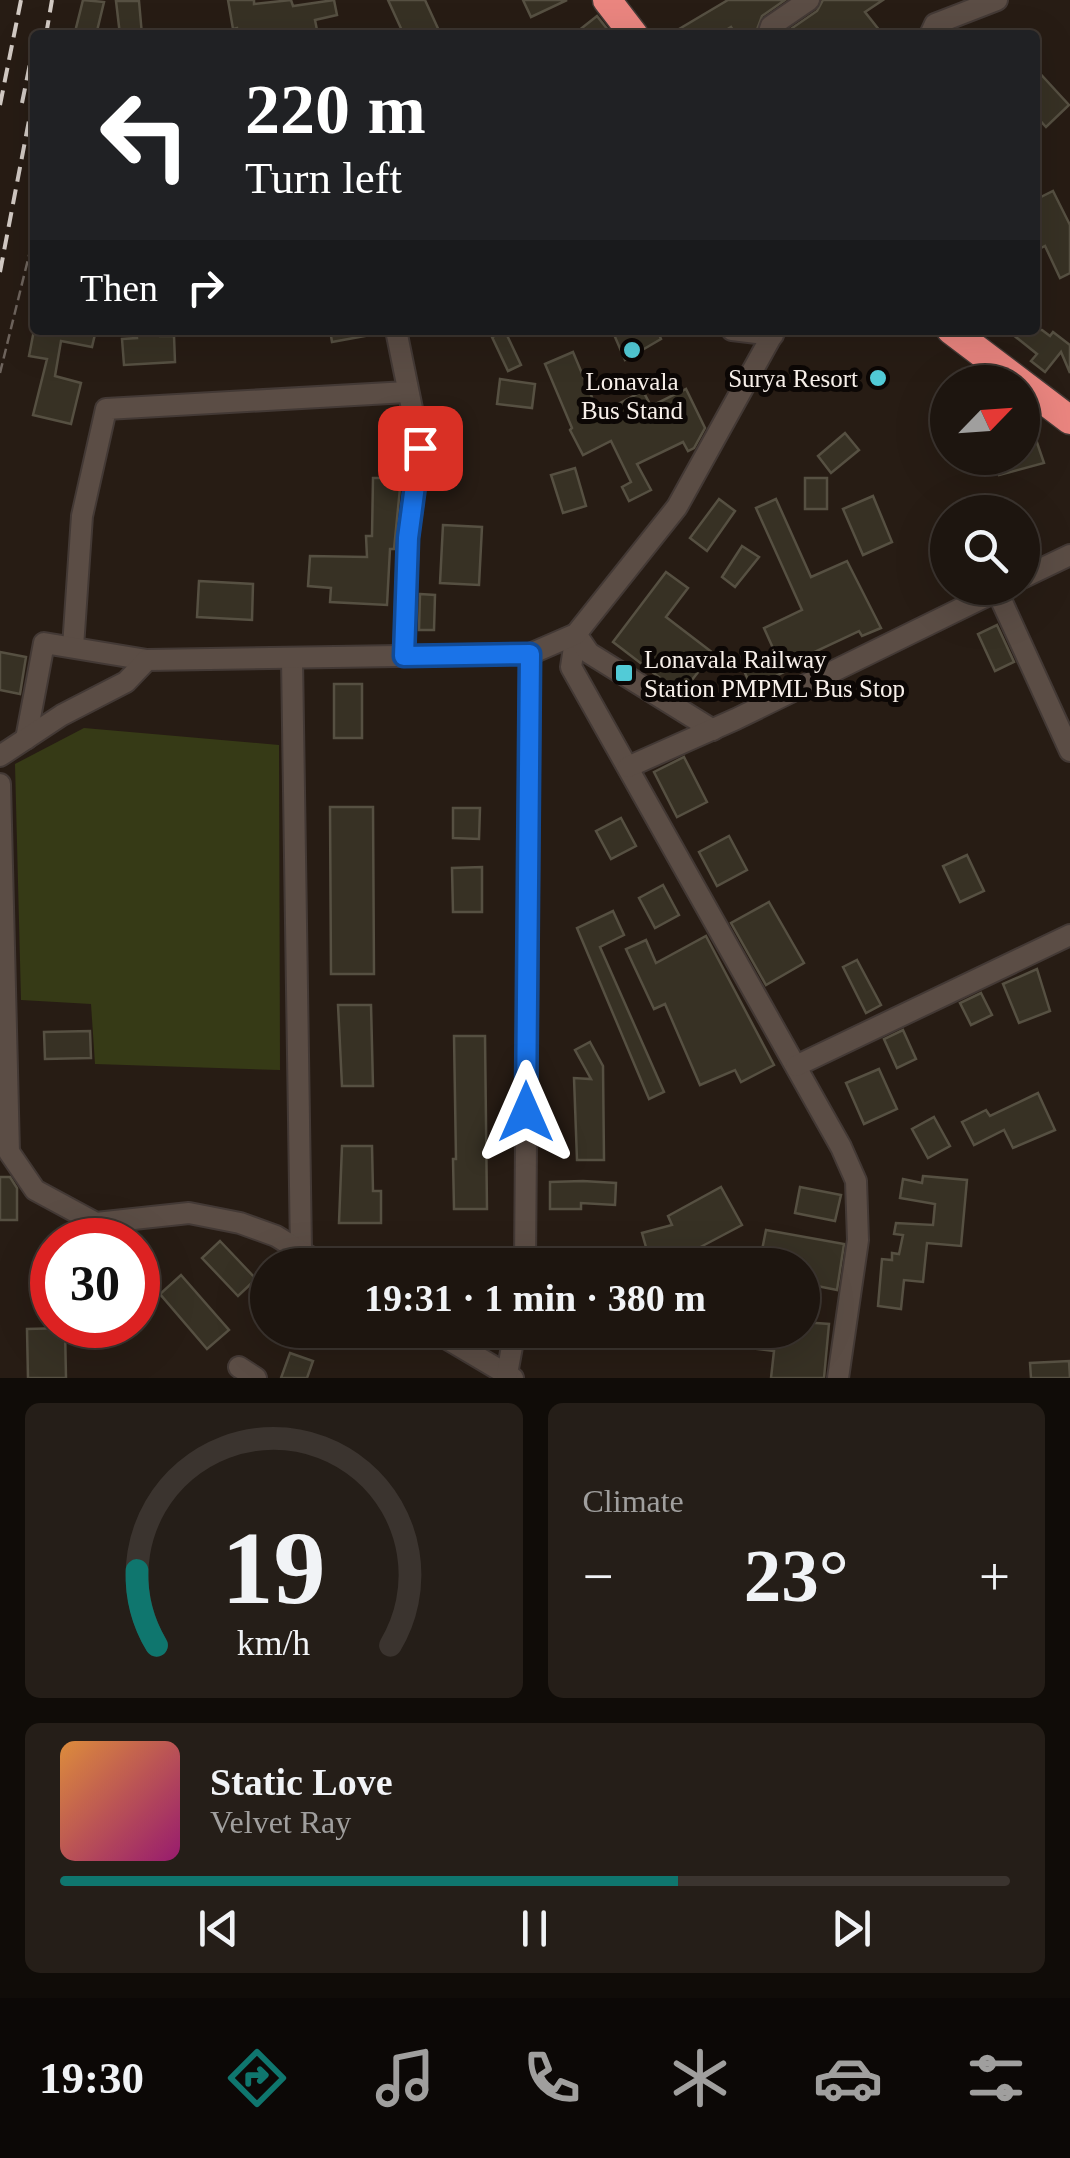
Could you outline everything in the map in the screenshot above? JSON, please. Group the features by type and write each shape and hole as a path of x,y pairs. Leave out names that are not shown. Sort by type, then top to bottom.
{"highway":[{"path":"607,0 630,30"},
{"path":"621,0 644,30"},
{"path":"958,335 1070,420"},
{"path":"976,335 1070,407"}],"street":[{"path":"769,30 809,0"},
{"path":"932,30 934,24 997,0"},
{"path":"397,335 420,448 408,538 404,656"},
{"path":"26,739 44,643 147,660 292,659 530,654 576,634 677,507 772,335"},
{"path":"74,648 82,516 106,408 408,392"},
{"path":"1040,569 1070,554"},
{"path":"628,767 713,730 967,605"},
{"path":"1007,605 1070,751"},
{"path":"576,634 588,653 713,730"},
{"path":"576,634 571,667 796,1066 856,1181 858,1240 838,1378"},
{"path":"525,1248 530,654"},
{"path":"292,659 301,1248"},
{"path":"0,756 62,715 126,682 147,660"},
{"path":"0,784 9,1152 34,1190 96,1223 188,1213 240,1223 276,1236 295,1248"},
{"path":"796,1066 1070,935"},
{"path":"463,1348 510,1376 512,1348"}],"path":[{"path":"0,373 30,251"}],"green space":[{"path":"84,728 279,745 280,1070 95,1064 91,1004 21,1000 15,764"}],"building":[{"path":"83,0 104,2 97,30 76,30"},
{"path":"228,0 254,0 254,4 291,0 293,6 334,0 337,15 315,20 317,30 233,29"},
{"path":"388,0 425,0 439,30 402,30"},
{"path":"523,0 567,0 531,17"},
{"path":"728,0 785,0 762,16 757,30 677,30"},
{"path":"823,0 883,0 865,12 879,30 789,30 817,11"},
{"path":"116,1 139,1 142,30 119,30"},
{"path":"597,16 608,30 579,30"},
{"path":"1040,73 1069,105 1046,127 1040,120"},
{"path":"1053,191 1070,225 1070,273 1060,278 1045,246 1040,248 1040,198"},
{"path":"1042,330 1050,336 1053,332 1070,345 1070,373 1061,352 1045,372 1031,361 1037,354 1013,335 1040,335"},
{"path":"33,335 95,335 92,347 61,341 55,376 81,383 71,424 33,415 47,359 29,356"},
{"path":"137,335 174,336 175,362 124,365 122,339"},
{"path":"331,335 365,335 365,336 332,342"},
{"path":"507,335 521,365 508,371 492,337"},
{"name":"Lonavala Bus Stand","path":"614,335 659,335 661,339 625,360"},
{"path":"573,352 599,414 643,391 651,406 686,389 705,428 694,448 688,451 683,442 637,464 651,490 629,501 622,487 631,482 611,441 583,455 545,364"},
{"path":"500,379 535,384 532,408 497,404"},
{"path":"845,433 859,450 831,473 818,456"},
{"path":"575,468 586,506 563,513 551,475"},
{"path":"373,478 401,478 394,549 390,549 387,605 330,602 331,588 308,586 310,556 367,557 366,536 372,536"},
{"path":"805,478 827,478 827,509 805,509"},
{"path":"873,496 892,542 863,555 843,509"},
{"path":"719,499 735,511 707,551 690,538"},
{"path":"776,499 811,577 847,561 881,628 862,636 859,631 752,688 744,671 777,657 764,628 802,610 756,508"},
{"path":"443,525 482,527 479,585 440,583"},
{"path":"742,546 759,557 735,587 722,577"},
{"path":"666,572 688,588 666,617 713,653 681,694 613,642"},
{"path":"199,581 253,584 252,620 197,617"},
{"path":"420,594 435,595 434,630 419,630"},
{"path":"997,625 1014,662 995,671 978,634"},
{"path":"0,652 26,657 20,694 0,690"},
{"path":"334,684 362,684 362,738 334,738"},
{"path":"684,757 707,802 677,817 654,772"},
{"path":"330,807 373,807 374,974 331,974"},
{"path":"453,808 480,808 479,839 453,838"},
{"path":"621,818 636,846 611,859 596,831"},
{"path":"729,836 747,870 717,886 699,852"},
{"path":"967,855 984,891 960,902 943,866"},
{"path":"482,867 482,912 453,912 452,868"},
{"path":"663,885 679,915 655,928 639,898"},
{"path":"769,902 804,963 766,985 731,923"},
{"path":"613,911 624,935 600,947 664,1092 649,1099 577,928"},
{"path":"706,936 774,1065 741,1082 735,1070 700,1085 665,1004 654,1009 626,949 646,940 656,963"},
{"path":"857,960 881,1005 866,1013 843,967"},
{"path":"1037,969 1050,1011 1019,1023 1003,984"},
{"path":"981,993 992,1015 971,1025 960,1003"},
{"path":"338,1005 371,1005 373,1086 342,1086"},
{"path":"903,1030 916,1059 897,1068 884,1039"},
{"path":"90,1031 91,1058 45,1059 44,1032"},
{"path":"454,1036 485,1036 487,1209 454,1209"},
{"path":"590,1042 603,1066 604,1160 577,1160 574,1078 591,1079 575,1050"},
{"path":"879,1069 897,1109 864,1124 846,1083"},
{"path":"1038,1093 1055,1130 1013,1148 1004,1130 974,1145 962,1122 986,1110 990,1116"},
{"path":"934,1117 950,1146 928,1158 912,1129"},
{"path":"342,1146 372,1146 373,1191 381,1191 381,1223 339,1223"},
{"path":"923,1176 967,1180 961,1246 927,1243 923,1282 904,1280 901,1309 878,1306 882,1259 892,1260 892,1253 899,1254 903,1235 894,1234 896,1223 933,1225 935,1204 900,1198 903,1179 922,1183"},
{"path":"0,1177 10,1177 17,1188 17,1220 0,1220"},
{"path":"550,1182 616,1183 615,1205 581,1203 581,1209 550,1209"},
{"path":"721,1187 742,1225 699,1248 646,1248 642,1233 672,1225 668,1216"},
{"path":"800,1187 841,1195 835,1221 795,1213"},
{"path":"766,1230 844,1244 837,1290 820,1287 820,1248 762,1248"},
{"path":"220,1241 250,1273 250,1285 238,1296 202,1258"},
{"path":"181,1275 229,1330 207,1349 160,1294"},
{"path":"820,1323 829,1324 824,1378 771,1378 774,1351 757,1349 820,1348"},
{"path":"27,1329 30,1348 65,1348 66,1378 28,1378"},
{"path":"290,1353 313,1361 307,1378 281,1378"},
{"path":"1069,1361 1070,1378 1031,1378 1030,1363"}],"railway":[{"path":"0,105 21,0"},
{"path":"47,30 52,0"},
{"path":"22,103 30,64"},
{"path":"0,272 30,115"}],"place":[{"name":"Lonavala Bus Stand","path":"632,350"},
{"name":"Surya Resort","path":"878,378"},
{"name":"Lonavala Railway Station PMPML Bus Stop","path":"624,673"}],"route":[{"path":"420,448 408,538 404,656 530,654 526,1112"}]}
